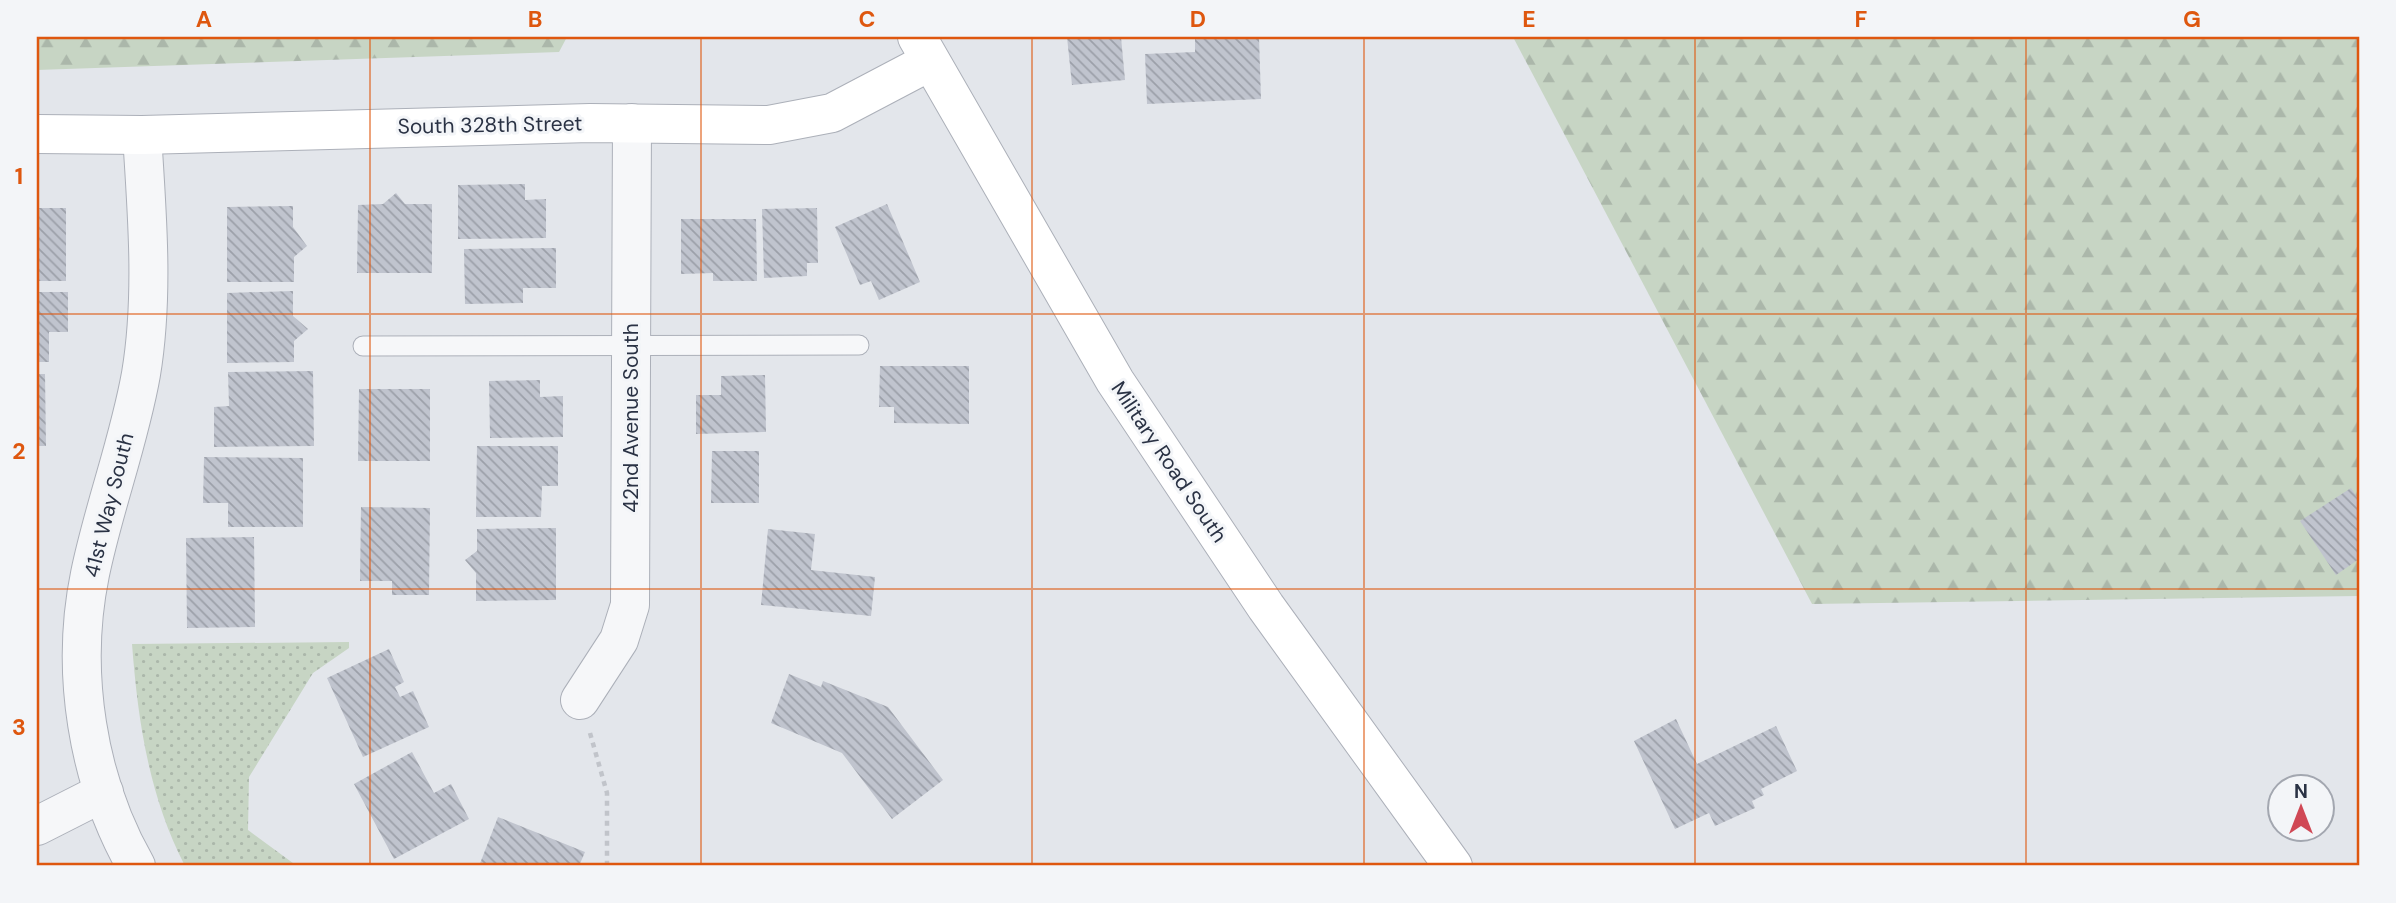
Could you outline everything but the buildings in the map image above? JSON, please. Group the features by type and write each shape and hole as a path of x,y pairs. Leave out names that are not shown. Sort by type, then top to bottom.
{"main road":[{"name":"South 328th Street","path":"37,134 142,135 632,123 769,125 832,113 923,49"},
{"name":"Military Road South","path":"923,49 1115,381 1266,607 1452,866"}],"street":[{"name":"42nd Avenue South","path":"580,700 619,640 630,605 632,123"},
{"name":"41st Way South","path":"136,866 115,825 87,721 83,686 83,630 96,544 141,373 147,267 142,135"},
{"path":"37,826 104,792"}],"lane":[{"path":"363,346 859,345"}],"path":[{"path":"580,700 607,793 607,866"}],"green space":[{"path":"37,37 567,37 559,52 37,70"},
{"path":"1513,37 2359,37 2359,596 1812,604"},
{"path":"349,642 349,648 313,673 249,777 248,830 297,866 185,866 162,813 147,758 132,644"}]}
